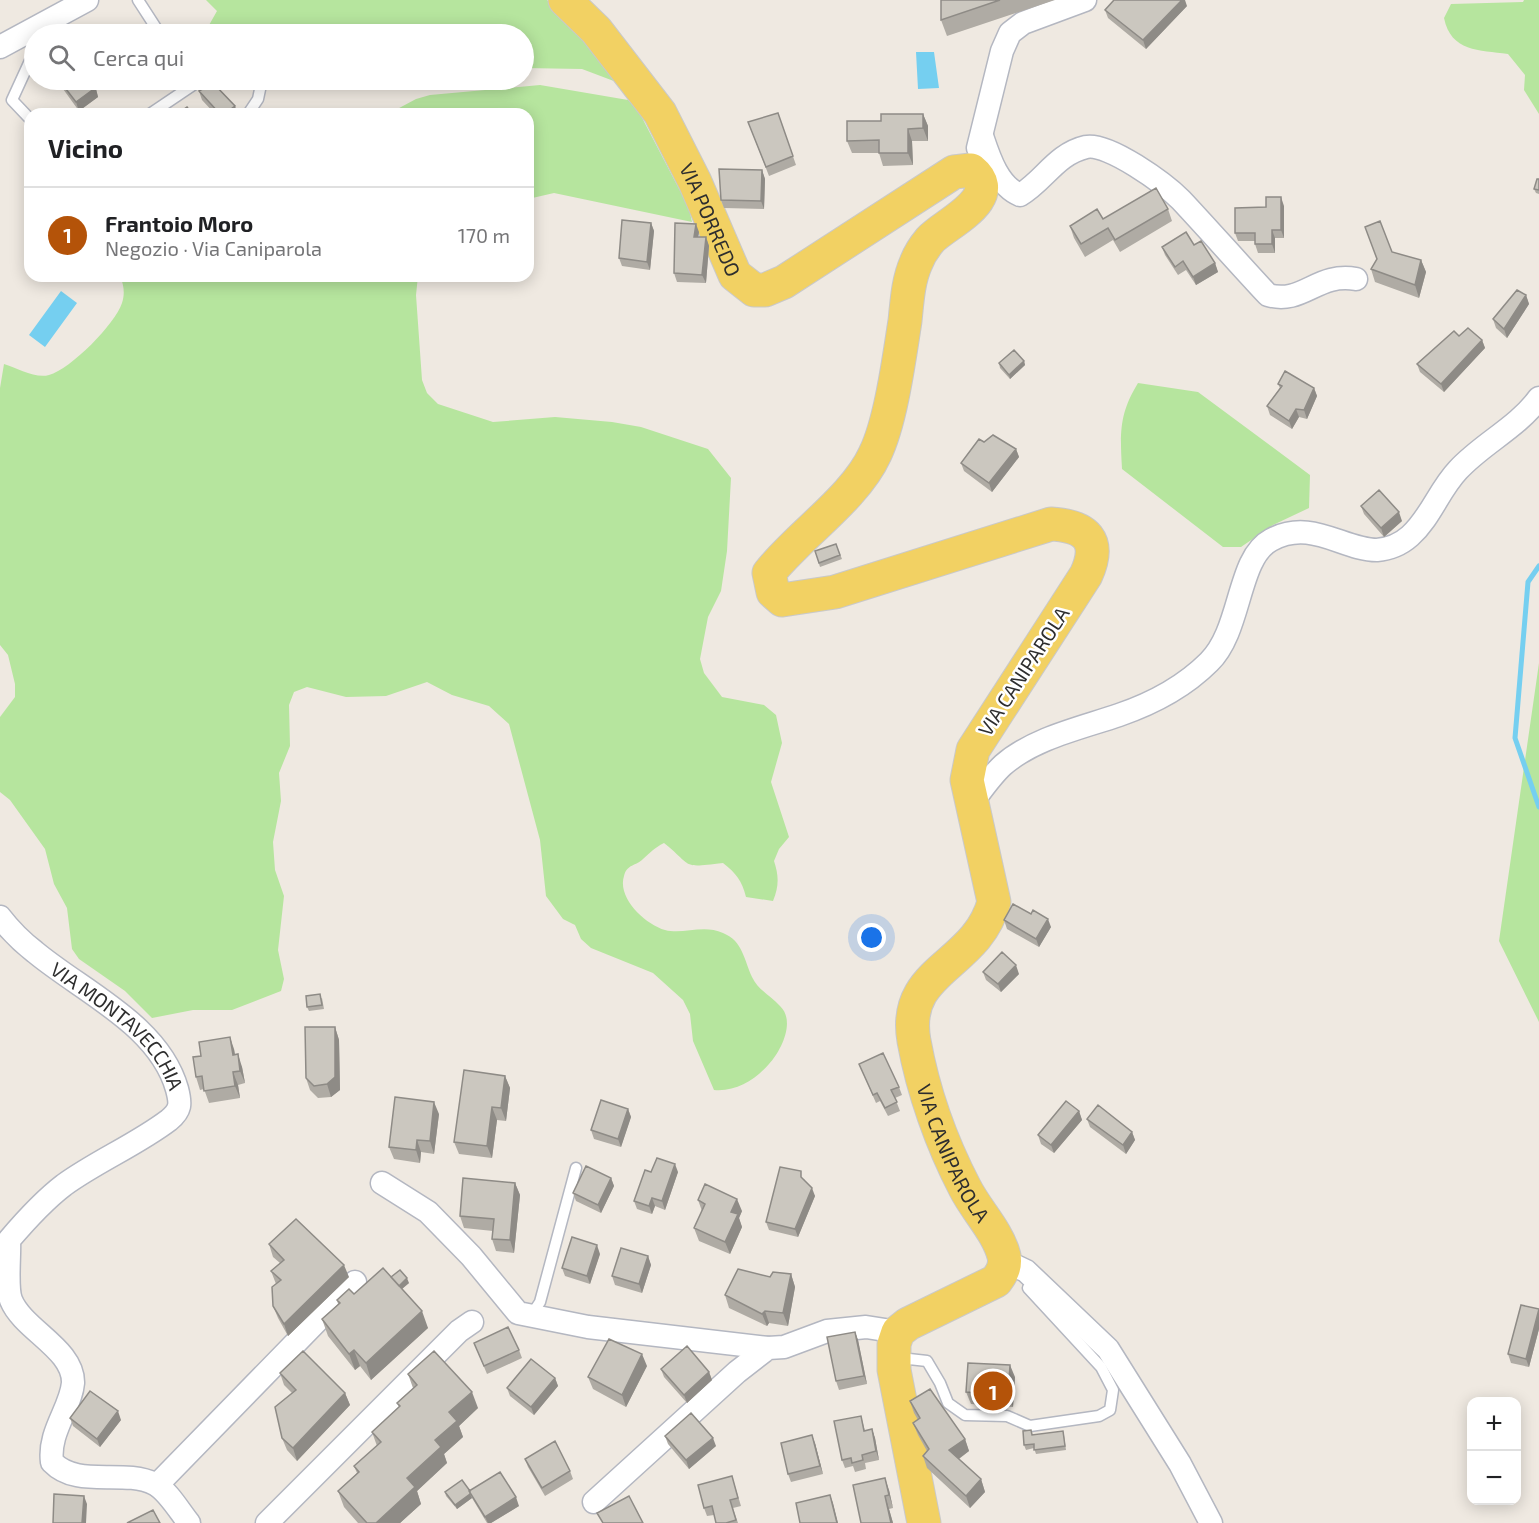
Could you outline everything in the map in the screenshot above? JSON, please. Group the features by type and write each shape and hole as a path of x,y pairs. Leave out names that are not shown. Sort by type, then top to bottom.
{"main road":[{"name":"VIA PORREDO","path":"565,0 596,30 660,113 695,182 735,275 754,290 765,290 776,286 946,177 971,170"},
{"name":"VIA CANIPAROLA","path":"971,170 978,177 980,188 975,204 962,218 931,239 915,264 889,406 875,455 857,481 783,555 770,573 769,582 773,592 782,600 799,600 835,592 1051,524 1070,525 1088,537 1093,547 1093,560 1086,575 973,750 967,780 971,804 987,860 994,902 989,920 981,934 923,988 914,1003 912,1025 924,1079 950,1157 966,1191 996,1239 1004,1267"},
{"path":"924,1523 894,1370 894,1344 898,1332 918,1319 996,1281 1004,1267"}],"street":[{"path":"51,24 87,0"},
{"path":"971,170 982,136 1002,51 1010,33 1023,23 1085,0"},
{"path":"0,47 24,37"},
{"path":"982,136 990,159 1002,180 1012,192 1020,195 1058,160 1071,153 1095,146 1120,157 1179,199 1268,295 1279,298 1292,297 1323,280 1345,277 1356,279"},
{"path":"971,804 1002,765 1017,755 1052,738 1153,701 1209,662 1224,643 1231,628 1250,563 1258,549 1271,539 1308,533 1326,535 1369,549 1395,546 1421,525 1457,470 1513,426 1539,398"},
{"name":"VIA MONTAVECCHIA","path":"0,916 36,953 94,993 158,1049 173,1076 181,1103 177,1114 147,1136 65,1184 35,1209 9,1240 11,1299 39,1336 65,1356 73,1382 50,1449 51,1462 68,1474 133,1478 157,1485"},
{"path":"382,1183 428,1212 471,1256 512,1307 518,1313 530,1318 768,1348 784,1347 827,1331 866,1327 898,1332"},
{"path":"1004,1267 1026,1271 1108,1349 1180,1464 1211,1523"},
{"path":"189,1523 157,1485 356,1282"},
{"path":"267,1523 459,1331 472,1322"},
{"path":"594,1502 737,1372 768,1348"}],"lane":[{"path":"138,0 154,24"},
{"path":"24,74 12,100 24,113"},
{"path":"158,108 183,90"},
{"path":"252,108 258,99 260,90"},
{"path":"530,1318 540,1302 576,1168"},
{"path":"904,1419 909,1408 902,1374 904,1363 909,1359 927,1361 948,1403 965,1415 1007,1416 1030,1426 1099,1416 1110,1410 1113,1390 1101,1367 1014,1274 1004,1267"}],"green space":[{"path":"206,0 547,0 627,86 582,69 534,68 534,24 210,24 217,11"},
{"path":"1524,0 1539,0 1539,114 1524,90 1525,75 1508,54 1477,50 1460,43 1453,37 1444,18 1451,4 1523,2"},
{"path":"534,86 628,100 638,110 689,208 692,222 554,193 534,198 534,108 399,108 430,95 485,90 534,90"},
{"path":"122,282 417,282 416,295 422,380 427,393 438,404 493,422 555,417 612,422 641,427 708,449 731,478 727,551 721,591 708,617 700,659 704,673 722,697 764,705 776,715 782,743 771,782 789,837 779,849 774,861 778,881 773,901 746,897 738,878 723,863 689,864 664,843 627,869 623,884 634,909 657,927 672,931 716,930 730,936 739,946 755,982 780,1006 787,1020 785,1036 778,1052 758,1075 737,1087 714,1090 693,1041 690,1014 683,1000 653,973 591,948 581,939 575,925 563,919 546,896 540,840 509,724 489,706 452,695 427,682 386,696 346,697 307,687 294,692 289,705 290,746 279,773 281,801 273,842 275,870 284,896 278,950 284,979 281,991 232,1010 193,1010 152,1018 125,991 79,959 72,949 67,908 54,884 45,849 10,800 0,792 0,717 15,697 15,684 8,655 0,645 0,388 4,364 44,376 58,371 80,355 102,333 118,312 124,293"},
{"path":"1138,383 1198,392 1310,475 1309,508 1273,525 1241,547 1223,547 1122,469 1122,424 1127,404"},
{"path":"1539,663 1539,1022 1499,941"}],"water":[{"path":"916,52 934,52 939,88 918,89"},
{"path":"61,291 77,303 45,347 29,335"}],"building":[{"path":"941,0 1000,0 941,20"},
{"path":"1114,0 1182,0 1143,40 1105,10"},
{"path":"67,90 92,90 76,102"},
{"path":"220,90 235,106 215,108 199,91"},
{"path":"778,113 793,156 766,167 748,122"},
{"path":"881,114 923,114 923,128 908,129 908,153 879,153 879,140 847,141 847,121 881,121"},
{"path":"719,169 762,170 761,201 721,200"},
{"path":"1539,179 1539,190 1534,189"},
{"path":"1156,188 1168,209 1115,240 1108,228 1081,244 1070,226 1097,209 1103,219"},
{"path":"1266,197 1281,197 1281,230 1272,230 1272,244 1255,244 1255,233 1235,233 1235,208 1266,207"},
{"path":"622,220 651,223 647,262 619,258"},
{"path":"1380,221 1392,252 1421,260 1415,285 1371,269 1377,259 1365,227"},
{"path":"675,223 696,224 694,237 706,237 702,275 674,273"},
{"path":"1186,232 1194,245 1201,241 1215,263 1193,277 1183,261 1175,267 1162,247"},
{"path":"1517,290 1526,295 1504,329 1493,319"},
{"path":"1468,328 1482,340 1441,384 1417,364 1454,331 1459,336"},
{"path":"1014,350 1024,361 1009,375 999,363"},
{"path":"1285,371 1314,388 1304,410 1296,409 1289,421 1267,406 1282,386 1278,384"},
{"path":"993,435 1016,449 989,483 961,463 979,439 984,442"},
{"path":"1379,490 1399,512 1381,528 1361,506"},
{"path":"836,544 840,555 819,563 815,551"},
{"path":"1013,904 1031,914 1033,910 1048,919 1036,939 1004,920"},
{"path":"1002,952 1016,965 998,984 983,972"},
{"path":"320,994 322,1005 307,1007 306,996"},
{"path":"305,1027 335,1027 335,1077 327,1084 314,1086 306,1078"},
{"path":"230,1037 233,1055 238,1054 240,1071 233,1072 235,1086 204,1091 202,1076 196,1077 193,1057 201,1056 199,1042"},
{"path":"883,1053 899,1087 891,1090 897,1102 885,1108 877,1093 873,1095 859,1064"},
{"path":"464,1070 505,1076 501,1108 492,1107 487,1146 454,1142"},
{"path":"395,1097 434,1102 430,1141 417,1140 416,1150 389,1147"},
{"path":"601,1100 628,1109 618,1139 591,1130"},
{"path":"1066,1101 1079,1111 1051,1145 1038,1135"},
{"path":"1098,1105 1132,1132 1123,1145 1087,1119"},
{"path":"657,1158 675,1164 662,1201 652,1198 649,1206 634,1201 645,1170 651,1172"},
{"path":"586,1166 611,1178 598,1205 573,1193"},
{"path":"780,1167 801,1171 801,1177 812,1188 795,1229 766,1222"},
{"path":"463,1178 515,1183 510,1240 492,1239 494,1219 460,1216"},
{"path":"705,1184 737,1199 731,1212 738,1214 725,1242 694,1228 705,1204 698,1200"},
{"path":"296,1219 344,1265 284,1324 273,1306 272,1287 281,1280 271,1271 284,1260 269,1244"},
{"path":"572,1237 597,1245 587,1276 562,1268"},
{"path":"621,1248 648,1256 639,1284 612,1276"},
{"path":"383,1268 422,1311 366,1363 354,1350 349,1354 322,1319 340,1303 337,1300 349,1289 354,1294"},
{"path":"738,1269 770,1277 773,1272 791,1274 783,1313 765,1311 762,1314 725,1295"},
{"path":"400,1270 407,1278 399,1286 391,1277"},
{"path":"1521,1305 1539,1309 1526,1359 1508,1354"},
{"path":"508,1327 519,1350 484,1366 474,1343"},
{"path":"855,1332 864,1376 836,1381 827,1337"},
{"path":"609,1339 642,1354 622,1395 588,1377"},
{"path":"687,1346 709,1372 684,1395 661,1369"},
{"path":"303,1351 345,1393 293,1448 282,1438 275,1407 296,1390 280,1373"},
{"path":"434,1351 472,1392 449,1412 457,1421 435,1440 441,1447 407,1478 415,1487 376,1523 367,1523 338,1491 359,1472 354,1466 381,1442 372,1432 400,1406 397,1403 417,1385 408,1374"},
{"path":"531,1359 555,1378 531,1407 507,1388"},
{"path":"968,1363 1010,1365 1008,1395 966,1392"},
{"path":"930,1389 965,1439 949,1450 981,1479 966,1496 923,1456 929,1449 913,1423 920,1418 910,1401"},
{"path":"90,1391 118,1411 97,1439 70,1418"},
{"path":"691,1413 713,1438 686,1460 665,1436"},
{"path":"861,1416 864,1431 872,1429 876,1451 862,1455 863,1460 852,1463 851,1458 842,1460 834,1421"},
{"path":"1031,1430 1032,1435 1063,1431 1065,1446 1034,1450 1034,1444 1024,1445 1023,1431"},
{"path":"812,1435 820,1466 788,1474 781,1443"},
{"path":"555,1441 570,1471 542,1488 525,1459"},
{"path":"500,1472 516,1497 485,1517 469,1491"},
{"path":"732,1476 738,1498 730,1500 736,1520 716,1523 712,1506 704,1508 698,1485"},
{"path":"885,1478 889,1495 885,1496 891,1523 861,1523 853,1485"},
{"path":"462,1480 470,1494 455,1505 445,1492"},
{"path":"54,1494 84,1496 82,1523 53,1523"},
{"path":"830,1495 837,1523 800,1523 796,1503"},
{"path":"629,1496 643,1523 603,1523 597,1513"},
{"path":"153,1510 160,1523 127,1523"}],"waterway":[{"path":"1539,566 1528,582 1515,738 1539,807"}],"place":[{"name":"Frantoio Moro","path":"993,1391"}]}
